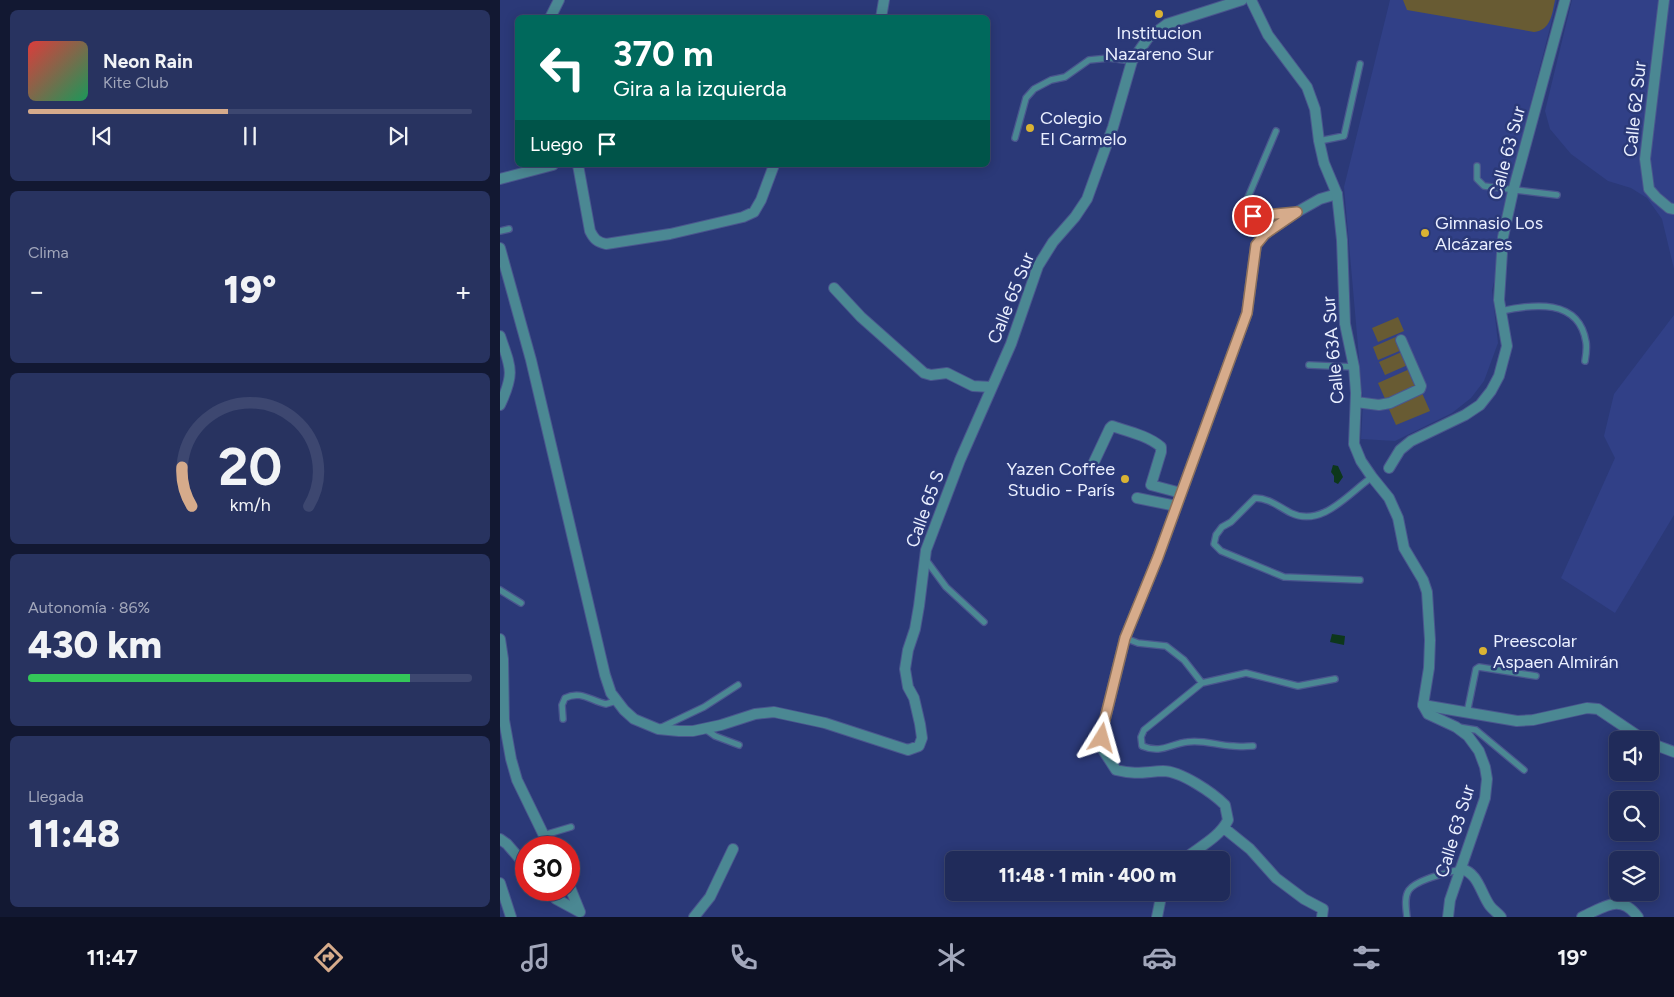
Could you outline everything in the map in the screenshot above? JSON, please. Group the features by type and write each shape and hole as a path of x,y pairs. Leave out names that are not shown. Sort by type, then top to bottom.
{"street":[{"path":"552,15 559,0"},
{"path":"882,15 884,0"},
{"name":"Calle 65 Sur","path":"1000,367 1011,344 1038,266 1087,199 1113,128 1132,61 1148,38 1167,24 1242,0"},
{"path":"1251,0 1268,35 1307,87 1315,109 1324,163 1337,194 1320,199 1297,212 1265,234 1256,245 1247,313 1125,638 1103,727 1103,750 1116,770 1139,774 1166,771 1189,780 1225,805 1226,824 1276,878 1304,899 1323,909 1322,917"},
{"name":"Calle 63 Sur","path":"1389,468 1400,450 1411,441 1466,415 1480,405 1492,391 1499,376 1507,346 1499,300 1503,238 1513,190 1565,0"},
{"name":"Calle 62 Sur","path":"1664,0 1644,159 1649,189 1669,208 1674,209"},
{"path":"500,179 545,167"},
{"path":"578,167 590,231 594,239 599,243 606,244 670,234 743,217 754,212 761,200 773,167"},
{"name":"Calle 63A Sur","path":"1337,194 1342,240 1345,324 1354,366 1356,402 1354,444 1361,460 1372,477 1389,498 1398,518 1404,548 1423,580 1427,592 1430,640 1429,668 1424,699"},
{"path":"500,248 504,279 531,360 605,675 611,693 616,701 634,719 658,729 679,732 704,728"},
{"path":"834,288 861,317 924,373 931,375 947,373 973,386 991,387"},
{"path":"500,336 510,373 508,386 500,405"},
{"path":"1356,402 1390,403 1420,389 1421,386 1401,340"},
{"name":"Calle 65 S","path":"704,728 749,715 774,712 825,723 908,750 920,746 922,738 914,698 908,687 905,669 919,606 924,558 960,460 1000,367"},
{"path":"1094,462 1112,426 1129,432 1155,442 1161,447 1151,483 1152,486 1181,493"},
{"path":"1137,498 1176,506"},
{"path":"500,639 503,659 504,720 511,759 516,780 544,835"},
{"path":"1424,699 1466,713 1517,722 1587,708 1598,709 1631,731"},
{"name":"Calle 63 Sur","path":"1424,699 1428,714 1456,727 1468,736 1479,751 1487,779 1485,798 1450,900 1448,917"},
{"path":"1659,746 1674,752"},
{"path":"1194,851 1213,838 1226,824"},
{"path":"500,839 515,853"},
{"path":"694,917 710,897 733,848"},
{"path":"1461,869 1467,870 1472,875 1490,905 1502,917"},
{"path":"500,883 511,917"},
{"path":"559,901 583,915"},
{"path":"576,901 583,915"},
{"path":"1157,917 1160,901"},
{"path":"1582,917 1609,905 1620,903 1630,907 1638,917"}],"lane":[{"path":"1015,138 1026,98 1034,89 1050,80 1065,77 1089,60 1110,58 1132,61"},
{"path":"1319,142 1344,136 1360,64"},
{"path":"1276,131 1246,202 1247,212 1253,216 1297,212"},
{"path":"1477,166 1477,179 1484,186 1557,195"},
{"path":"500,231 509,229"},
{"path":"1501,311 1523,306 1540,305 1555,307 1571,315 1581,326 1587,342 1586,361"},
{"path":"1309,365 1354,366"},
{"path":"1360,580 1284,576 1221,551 1214,544 1216,534 1255,498 1264,498 1292,514 1303,517 1314,516 1328,511 1339,504 1372,477"},
{"path":"924,558 946,587 984,622"},
{"path":"500,590 521,603"},
{"path":"1125,638 1138,643 1166,646 1184,660 1202,683"},
{"path":"1466,713 1476,669 1479,666 1536,676"},
{"path":"1253,746 1187,742 1151,750 1142,746 1141,737 1144,730 1202,683 1246,673 1298,686 1335,679"},
{"path":"658,729 695,712 738,685"},
{"path":"563,719 562,705 565,698 572,694 582,694 606,704 616,701"},
{"path":"1456,727 1476,730 1524,770"},
{"path":"704,728 715,736 739,745"},
{"path":"544,835 571,827"},
{"path":"1407,917 1405,904 1409,890 1416,884 1461,869"}],"shaded area":[{"name":"Gimnasio Los Alcázares","path":"1390,0 1557,0 1504,208 1500,258 1492,290 1498,343 1484,381 1471,398 1452,413 1395,441 1361,439 1363,403 1344,187"},
{"path":"1403,0 1555,0 1552,16 1547,25 1540,31 1534,32 1407,10"},
{"path":"1572,0 1674,0 1674,269 1662,219 1647,198 1631,188 1608,181 1571,154 1550,129 1545,111"},
{"path":"1674,315 1674,515 1615,613 1561,578 1615,458 1604,436 1614,394"},
{"path":"1398,317 1404,331 1378,342 1372,328"},
{"path":"1398,336 1404,349 1378,360 1373,347"},
{"path":"1404,351 1410,364 1385,375 1379,362"},
{"path":"1412,368 1420,387 1386,401 1378,383"},
{"path":"1422,393 1430,411 1396,425 1388,407"},
{"path":"1333,465 1338,466 1343,477 1338,484 1334,482 1334,476 1331,472"},
{"path":"1332,634 1345,636 1344,645 1330,642"}],"place":[{"name":"Institucion Nazareno Sur","path":"1159,14"},
{"name":"Colegio El Carmelo","path":"1030,128"},
{"name":"Gimnasio Los Alcázares","path":"1425,233"},
{"name":"Yazen Coffee Studio - París","path":"1125,479"},
{"name":"Preescolar Aspaen Almirán","path":"1483,651"}],"route":[{"path":"1102,738 1125,638 1158,557 1247,313 1256,245 1265,234 1297,212 1253,216"}]}
